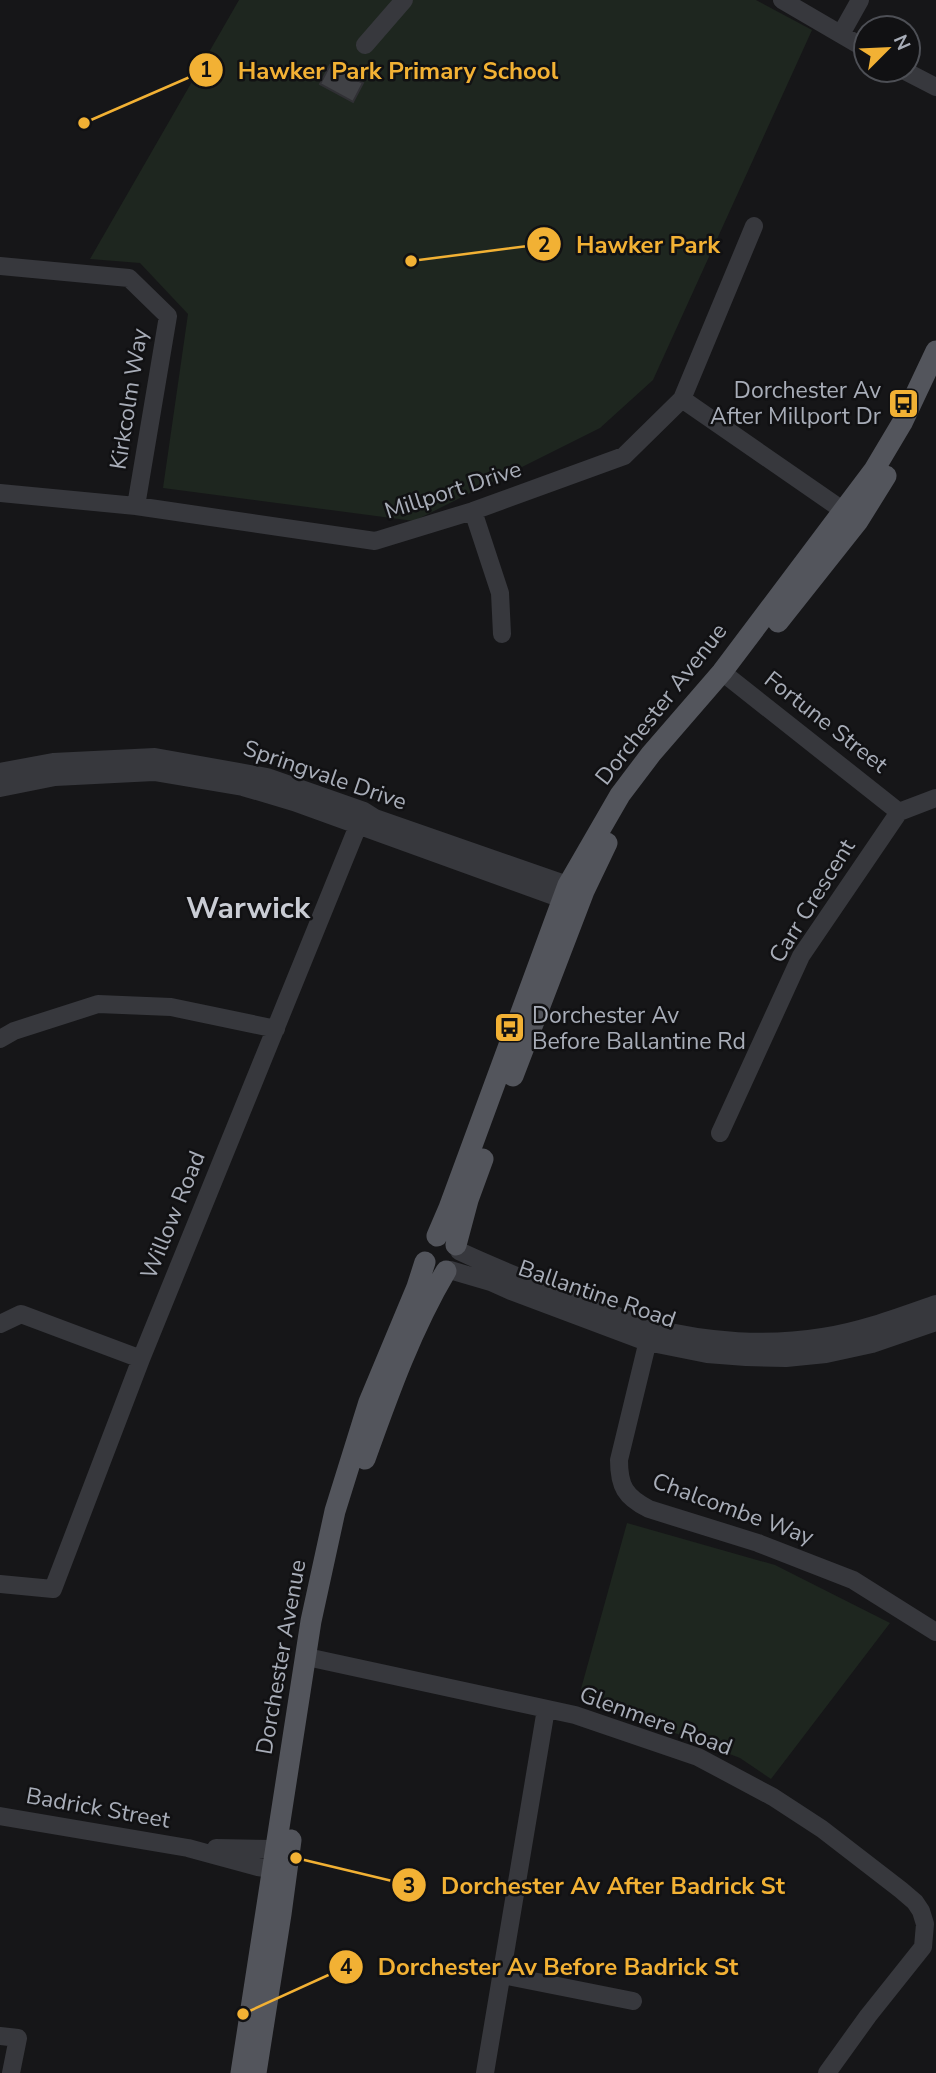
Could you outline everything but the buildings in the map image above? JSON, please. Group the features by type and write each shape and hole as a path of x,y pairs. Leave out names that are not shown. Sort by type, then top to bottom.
{"main road":[{"name":"Dorchester Avenue","path":"851,516 902,423 936,351"},
{"name":"Dorchester Avenue","path":"241,2073 281,1860 314,1658 325,1623 348,1514 395,1378 449,1255 574,895 620,796 651,754 727,676 901,453 936,385"},
{"name":"Dorchester Avenue","path":"314,1658 311,1621 335,1511 369,1402 425,1262 436,1271 449,1255"},
{"name":"Dorchester Avenue","path":"256,2073 281,1860"}],"street":[{"path":"365,45 404,0"},
{"path":"782,0 852,41"},
{"path":"841,34 860,0"},
{"path":"754,226 682,399 851,516"},
{"name":"Kirkcolm Way","path":"0,266 129,278 168,316 136,506"},
{"name":"Millport Drive","path":"0,493 136,506 375,541 473,511 624,456 682,399"},
{"path":"473,511 500,593 502,634"},
{"name":"Fortune Street","path":"727,676 899,812"},
{"name":"Springvale Drive","path":"0,772 53,762 155,757 267,777 361,818 574,895"},
{"name":"Springvale Drive","path":"0,788 55,777 155,772 219,782 361,818"},
{"path":"899,812 936,797"},
{"name":"Carr Crescent","path":"720,1133 801,956 899,812"},
{"name":"Willow Road","path":"0,1584 53,1589 141,1359 361,818"},
{"path":"0,1039 14,1031 98,1004 171,1007 276,1029"},
{"name":"Ballantine Road","path":"449,1255 493,1267 649,1335 707,1354 786,1358 826,1354 872,1344 936,1322"},
{"name":"Ballantine Road","path":"649,1335 744,1341 824,1337 868,1328 936,1304"},
{"path":"0,1324 21,1314 141,1359"},
{"name":"Chalcombe Way","path":"649,1335 619,1460 619,1477 628,1495 649,1509 758,1543 853,1580 936,1632"},
{"name":"Glenmere Road","path":"314,1658 575,1715 698,1757 773,1797 822,1829 915,1902 925,1924 923,1947 827,2073"},
{"path":"485,2073 546,1709"},
{"name":"Badrick Street","path":"0,1816 188,1848 281,1860"},
{"path":"502,1975 633,2001"},
{"path":"0,2036 18,2038 11,2073"}],"shaded area":[{"path":"239,0 756,0 812,30 653,380 600,428 414,521 163,488 188,314 140,263 90,259"},
{"path":"627,1523 775,1565 890,1623 771,1779 740,1758 579,1696"}],"place":[{"name":"Hawker Park Primary School","path":"84,123"},
{"name":"Hawker Park","path":"411,261"},
{"name":"Dorchester Av After Millport Dr","path":"904,403"},
{"name":"Dorchester Av Before Ballantine Rd","path":"509,1028"},
{"name":"Dorchester Av After Badrick St","path":"296,1858"},
{"name":"Dorchester Av Before Badrick St","path":"243,2014"}],"district":[{"name":"Warwick","path":"248,908"}]}
